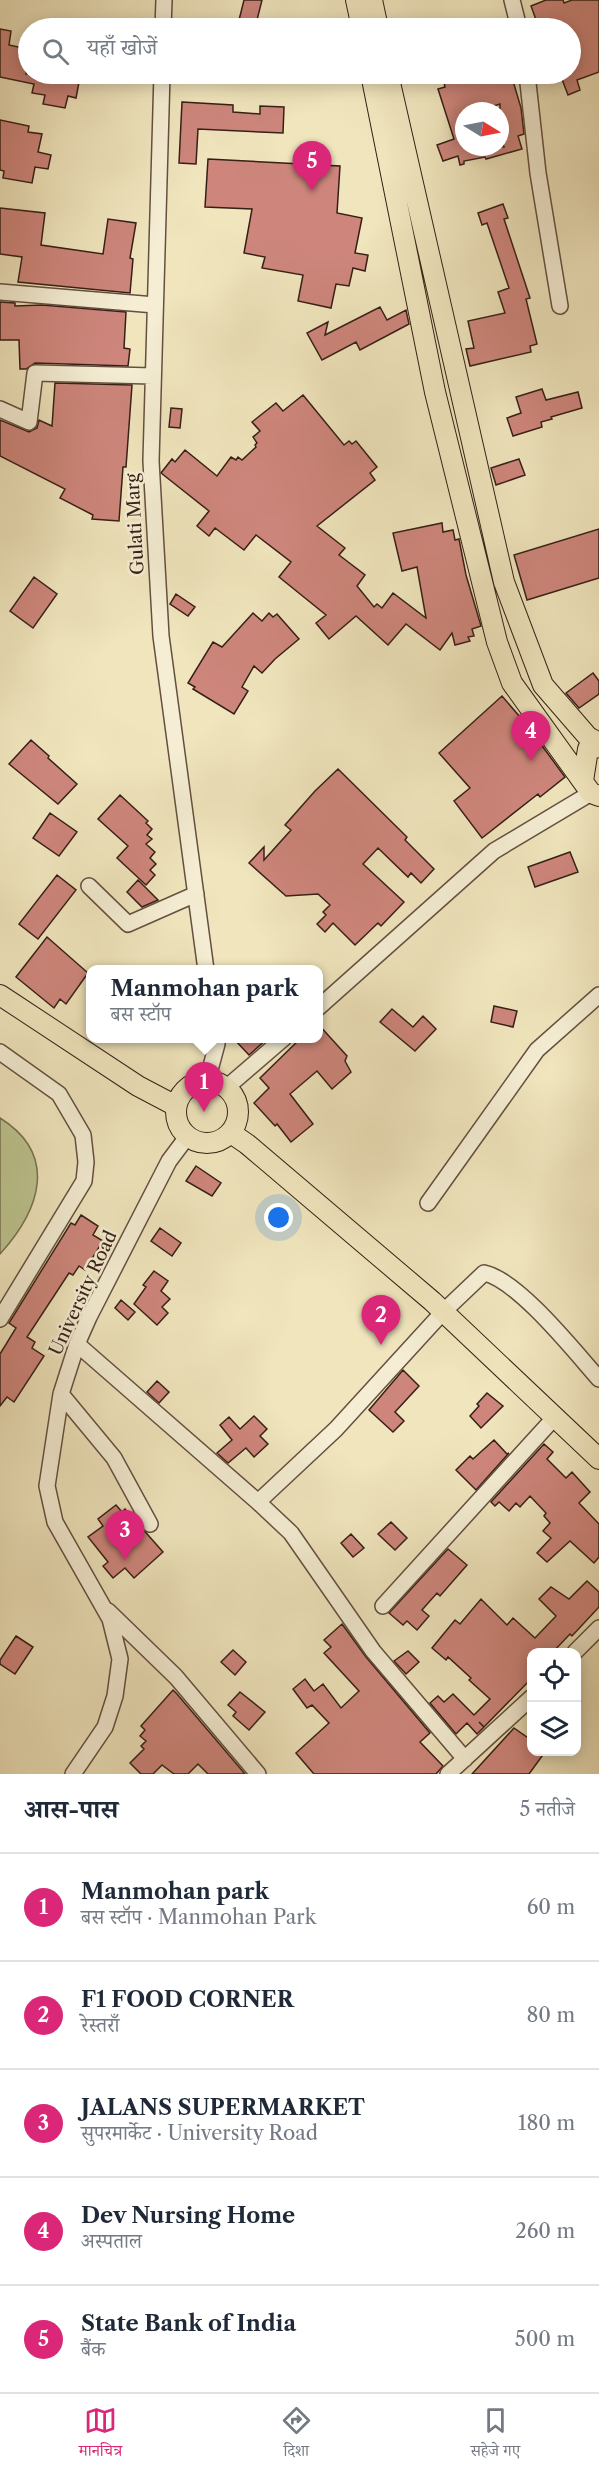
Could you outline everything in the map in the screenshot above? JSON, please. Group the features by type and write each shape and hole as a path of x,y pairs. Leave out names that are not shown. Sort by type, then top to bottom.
{"main road":[{"path":"356,0 360,18"},
{"path":"372,0 376,18"},
{"path":"373,84 435,392 498,642 512,683 591,790"},
{"path":"390,84 504,582 543,685 588,737 599,745"},
{"path":"591,790 588,749 599,745"},
{"path":"0,996 138,1086 176,1106"},
{"path":"207,1081 226,1088 234,1097 238,1109 237,1122 231,1133 221,1140 210,1144 197,1143 187,1137 177,1123 176,1106 180,1096 187,1088 197,1082 207,1081"},
{"path":"231,1133 247,1144 443,1312 599,1459"}],"street":[{"path":"163,18 164,0"},
{"path":"512,0 516,18"},
{"name":"Gulati Marg","path":"162,84 151,461 161,636 205,965"},
{"path":"528,84 538,173 560,306"},
{"path":"0,292 155,305"},
{"path":"0,409 29,422 35,373 153,376"},
{"path":"323,1004 494,851 591,790"},
{"path":"89,886 128,924 196,894"},
{"path":"107,903 111,927"},
{"path":"428,1203 537,1050 599,995"},
{"path":"207,1081 217,1043"},
{"path":"226,1088 278,1043"},
{"path":"0,1052 59,1094 83,1135 86,1162 84,1181 0,1319"},
{"name":"University Road","path":"73,1774 105,1727 115,1696 120,1659 110,1619 55,1522 47,1486 61,1394 76,1344 169,1161 187,1137"},
{"path":"258,1502 336,1429 443,1312 484,1273 496,1276 544,1317 599,1379"},
{"path":"76,1344 291,1533 373,1651 465,1759"},
{"path":"61,1394 114,1458 150,1524"},
{"path":"383,1606 555,1417"},
{"path":"102,1606 176,1677 258,1774"},
{"path":"580,1648 599,1628"},
{"path":"448,1774 527,1701"}],"green space":[{"path":"0,1118 19,1133 31,1149 36,1166 37,1183 33,1201 25,1219 0,1254"}],"building":[{"path":"244,0 262,0 258,18 240,18"},
{"path":"546,0 563,0 564,3 572,0 599,0 599,72 581,79 581,18 535,18 531,6"},
{"path":"0,29 11,31 9,45 18,47 18,81 0,77"},
{"path":"34,84 79,84 76,98 68,96 65,108 43,104 45,95 32,93"},
{"path":"444,84 514,84 521,108 524,134 518,136 522,149 509,153 509,102 455,102 455,156 458,156 443,161 437,145 454,139 438,89 445,87"},
{"path":"564,84 578,84 580,90 568,95"},
{"path":"182,102 233,105 233,112 260,114 260,106 284,107 283,133 198,129 196,164 179,163"},
{"path":"0,120 29,126 28,132 42,134 38,152 51,155 48,169 35,167 32,183 3,178 4,171 0,170"},
{"path":"458,156 497,156 464,161 464,164 460,165"},
{"path":"208,159 340,166 337,213 362,218 355,253 368,255 365,271 353,268 349,286 336,284 331,308 298,301 303,275 262,268 265,257 244,253 252,209 205,207"},
{"path":"503,204 508,218 504,219 530,298 526,299 537,344 530,346 531,352 470,366 466,349 474,348 468,321 505,313 498,292 509,288 487,223 482,225 478,213"},
{"path":"0,208 45,213 41,245 103,254 108,219 136,223 130,258 133,259 130,293 18,282 22,257 0,254"},
{"path":"0,302 15,303 15,306 42,305 126,312 124,348 130,349 128,366 35,363 26,369 20,369 19,340 0,340"},
{"path":"380,307 387,320 406,310 409,324 360,350 356,342 322,360 307,333 328,322 325,335"},
{"path":"55,383 132,385 126,467 123,467 119,521 92,519 93,515 60,498 65,489 0,456 0,420 29,432 37,428 39,420 52,426"},
{"path":"542,389 546,400 578,392 582,408 551,417 552,419 541,422 542,427 513,436 507,418 521,413 516,397"},
{"path":"303,395 344,445 349,441 352,444 356,441 377,467 370,473 375,480 317,526 345,548 339,555 365,575 357,586 374,607 377,604 382,608 393,593 426,618 417,567 402,571 393,533 442,523 443,532 453,530 455,540 459,539 466,575 481,626 472,629 474,636 468,637 470,641 455,645 452,633 440,650 406,624 388,645 356,616 329,639 316,623 326,615 279,577 291,562 256,535 244,550 215,528 209,536 197,526 209,511 161,473 172,459 175,462 185,450 217,476 231,457 236,460 238,457 242,460 256,447 257,443 253,437 260,431 252,422 276,403 283,411"},
{"path":"171,408 182,409 180,428 169,427"},
{"path":"519,459 525,475 496,485 491,468"},
{"path":"599,529 599,578 527,600 514,555"},
{"path":"34,577 57,594 33,628 10,611"},
{"path":"176,594 195,607 188,616 170,604"},
{"path":"253,613 262,621 269,613 273,617 277,614 299,639 262,673 254,666 242,687 248,691 234,714 193,689 195,687 188,683 213,642 222,647"},
{"path":"593,673 599,681 599,694 579,708 566,693"},
{"path":"502,696 565,777 540,797 538,794 482,838 454,801 470,788 439,753"},
{"path":"31,740 77,784 58,804 9,764"},
{"path":"338,769 407,837 405,840 434,869 421,883 411,873 408,877 378,848 363,864 404,902 381,926 378,923 355,945 333,923 325,932 317,924 326,915 323,912 330,905 318,894 286,896 249,863 264,847 264,860 291,830 285,825"},
{"path":"120,795 148,821 146,823 152,829 147,835 152,839 146,844 155,852 150,858 156,864 150,870 155,875 146,885 117,858 128,846 98,819"},
{"path":"50,813 77,832 59,856 33,838"},
{"path":"570,852 578,872 535,887 528,867"},
{"path":"57,875 76,890 38,939 19,924"},
{"path":"138,880 158,900 142,907 127,892"},
{"path":"47,937 86,971 86,976 66,1004 60,999 54,1008 16,977"},
{"path":"494,1006 517,1011 513,1027 491,1022"},
{"path":"392,1009 413,1027 423,1016 436,1029 415,1051 380,1022"},
{"path":"323,1030 347,1056 345,1061 351,1072 332,1089 317,1071 290,1094 313,1124 291,1142 277,1124 275,1126 254,1103 269,1088 260,1078 296,1043 323,1043"},
{"path":"238,1043 262,1043 249,1055"},
{"path":"196,1166 221,1183 212,1196 186,1181"},
{"path":"81,1215 98,1226 93,1235 103,1241 85,1270 79,1266 73,1275 69,1273 27,1337 35,1342 32,1348 44,1356 14,1402 7,1397 0,1406 0,1354 16,1328 9,1323 71,1223 75,1225"},
{"path":"160,1228 181,1243 172,1256 151,1241"},
{"path":"154,1271 168,1281 161,1291 170,1299 162,1307 168,1313 157,1325 134,1304 146,1287 143,1285"},
{"path":"121,1300 135,1312 128,1320 115,1308"},
{"path":"403,1370 419,1386 395,1412 404,1421 393,1432 369,1410"},
{"path":"157,1381 169,1392 159,1403 147,1392"},
{"path":"487,1393 503,1406 481,1428 470,1416"},
{"path":"254,1416 267,1429 260,1436 268,1444 254,1457 246,1448 228,1463 217,1453 232,1440 220,1425 229,1417 240,1429"},
{"path":"494,1440 507,1454 509,1453 476,1490 456,1470 470,1456 473,1459"},
{"path":"544,1444 553,1452 547,1459 566,1478 572,1472 590,1492 579,1503 599,1524 599,1557 594,1563 570,1541 547,1562 537,1553 551,1538 543,1531 550,1523 544,1516 546,1513 530,1496 520,1507 516,1503 509,1511 499,1502 495,1506 491,1502"},
{"path":"116,1505 122,1512 125,1509 163,1552 134,1578 125,1568 113,1578 103,1566 108,1562 88,1537 103,1526 98,1519"},
{"path":"391,1522 407,1538 395,1550 378,1534"},
{"path":"351,1534 364,1548 353,1557 341,1543"},
{"path":"448,1549 467,1565 440,1596 437,1593 422,1610 429,1616 417,1630 407,1621 403,1625 389,1613"},
{"path":"587,1581 599,1592 599,1607 572,1636 570,1634 557,1648 527,1648 527,1683 477,1734 467,1723 456,1734 430,1703 438,1696 444,1702 453,1694 474,1715 490,1699 448,1657 446,1660 432,1648 455,1620 460,1624 481,1599 507,1625 513,1618 535,1638 556,1616 539,1599 551,1587 569,1599"},
{"path":"342,1624 366,1657 430,1733 420,1742 443,1766 436,1774 314,1774 296,1753 329,1723 312,1705 307,1708 293,1689 305,1679 314,1691 323,1684 341,1708 359,1691 324,1653 331,1647 324,1640"},
{"path":"16,1636 33,1647 15,1674 0,1664 0,1660"},
{"path":"233,1650 246,1662 235,1675 221,1662"},
{"path":"408,1651 419,1662 406,1674 394,1661"},
{"path":"173,1690 245,1774 208,1774 198,1764 188,1774 174,1774 162,1765 153,1774 141,1774 130,1763 144,1749 141,1746 146,1741 140,1736 145,1730 141,1726"},
{"path":"240,1692 265,1712 249,1730 233,1716 236,1712 228,1705"},
{"path":"514,1728 527,1737 527,1756 542,1756 529,1774 472,1774"}],"place":[{"name":"State Bank of India","path":"312,191"},
{"name":"Dev Nursing Home","path":"531,761"},
{"name":"Manmohan park","path":"204,1112"},
{"name":"F1 FOOD CORNER","path":"381,1345"},
{"name":"JALANS SUPERMARKET","path":"125,1560"}]}
